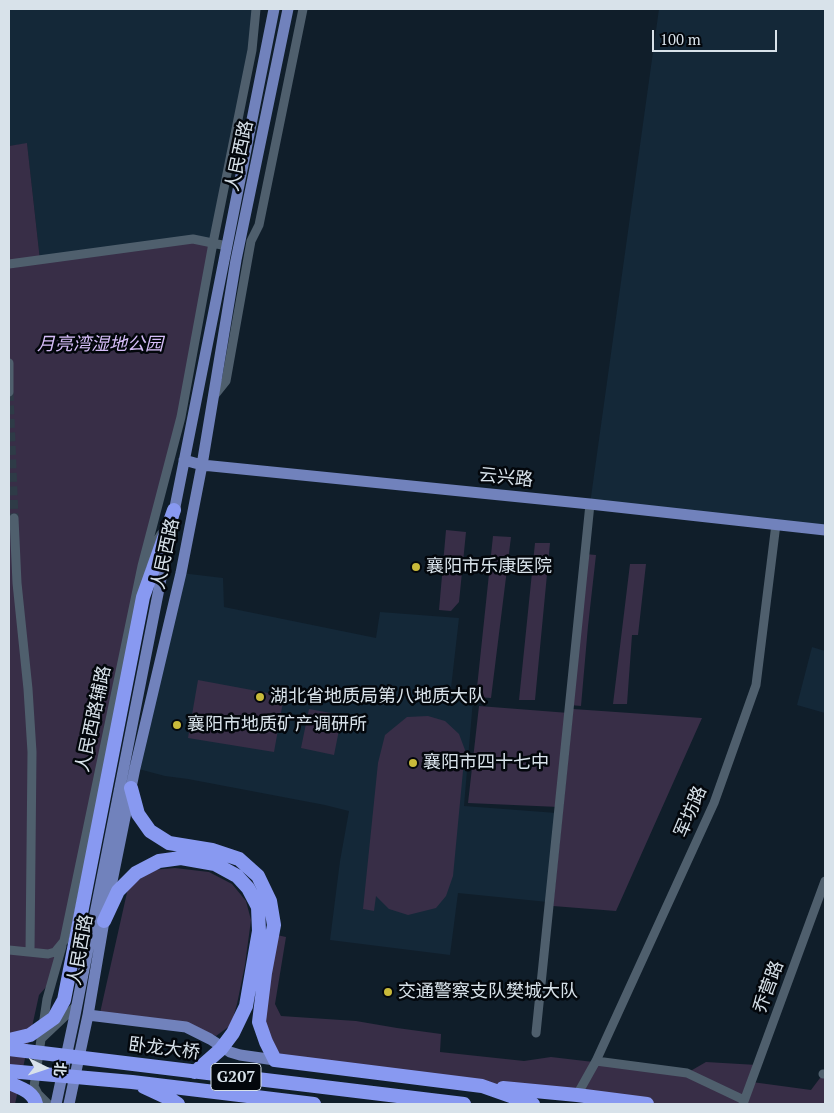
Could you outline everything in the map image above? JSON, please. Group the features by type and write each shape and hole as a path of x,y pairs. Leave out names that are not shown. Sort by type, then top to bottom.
{"highway":[{"path":"9,1040 30,1035 54,1018 64,1000 144,597 174,510"},
{"path":"131,788 138,814 150,831 169,843 212,850 239,859 258,876 270,901 274,925 265,973 259,1022 275,1060 482,1086 647,1104"},
{"path":"104,921 118,891 136,873 159,861 181,858 215,864 237,876 248,888 258,907 259,931 246,1006 233,1033 220,1050 195,1072"},
{"name":"卧龙大桥","path":"9,1049 464,1104"},
{"name":"卧龙大桥","path":"9,1070 132,1082 314,1104"},
{"path":"132,1082 178,1104"},
{"path":"9,1083 29,1092 36,1104"},
{"path":"482,1086 533,1104"}],"main road":[{"name":"人民西路","path":"56,1104 274,9"},
{"name":"人民西路","path":"69,1104 88,1015 104,921 131,788 181,573 202,465 236,260 288,9"},
{"name":"云兴路","path":"184,460 202,465 825,530"},
{"path":"88,1015 186,1027 230,1052 275,1060"}],"street":[{"path":"142,566 178,429 252,50 256,9"},
{"path":"214,396 226,381 251,241 259,225 303,9"},
{"path":"9,264 194,239 227,246"},
{"path":"9,362 9,392"},
{"path":"536,1033 590,504"},
{"name":"人民西路辅路","path":"31,1104 47,1000 64,941 142,566 174,510"},
{"path":"14,518 17,583 28,689 32,752 30,952"},
{"name":"军坊路","path":"577,1095 596,1061 714,803 756,685 776,524"},
{"name":"乔营路","path":"744,1102 825,881"},
{"path":"9,950 48,954 56,952 64,941"},
{"path":"48,954 55,966 54,978"},
{"path":"41,1039 77,1005"},
{"path":"596,1061 687,1072 744,1102"},
{"path":"34,1085 38,1094 48,1104"}],"shaded area":[{"path":"9,9 256,9 213,243 40,260 27,144 9,146"},
{"path":"659,9 825,9 825,530 590,504"},
{"path":"181,573 223,578 224,607 376,638 380,612 459,618 450,697 473,700 464,806 557,813 548,902 458,893 450,955 330,940 340,861 349,811 165,776 135,768"},
{"path":"812,647 825,651 825,713 797,705"}],"green space":[{"name":"月亮湾湿地公园","path":"27,143 40,260 193,239 213,243 169,463 54,978 39,995 15,1104 9,1104 9,146"},
{"path":"446,530 466,532 459,602 451,611 439,610"},
{"path":"493,536 511,537 491,698 476,697"},
{"path":"535,543 550,543 535,700 519,700"},
{"path":"585,554 596,555 581,706 570,705"},
{"path":"630,564 646,564 638,635 632,635 627,704 613,704"},
{"path":"198,680 284,696 274,752 188,738"},
{"path":"479,706 569,713 559,807 468,803"},
{"path":"309,709 342,715 334,755 301,748"},
{"path":"573,709 702,718 616,911 553,906"},
{"path":"428,716 445,721 459,734 465,750 453,876 446,896 436,908 408,915 389,909 376,896 374,911 363,909 378,763 385,735 407,717"},
{"path":"175,868 209,872 232,884 246,901 251,920 245,965 231,1025 216,1036 188,1023 100,1013 128,888 152,870"},
{"path":"272,934 286,937 275,1004 281,1016 356,1021 441,1034 440,1052 524,1061 551,1057 687,1073 706,1062 757,1065 752,1082 811,1090 823,1074 825,1074 825,1104 647,1104 275,1060 266,1042 265,973"}],"tunnel":[{"path":"9,392 14,518"}],"place":[{"name":"襄阳市乐康医院","path":"416,567"},
{"name":"湖北省地质局第八地质大队","path":"260,697"},
{"name":"襄阳市地质矿产调研所","path":"177,725"},
{"name":"襄阳市四十七中","path":"413,763"},
{"name":"交通警察支队樊城大队","path":"388,992"}]}
